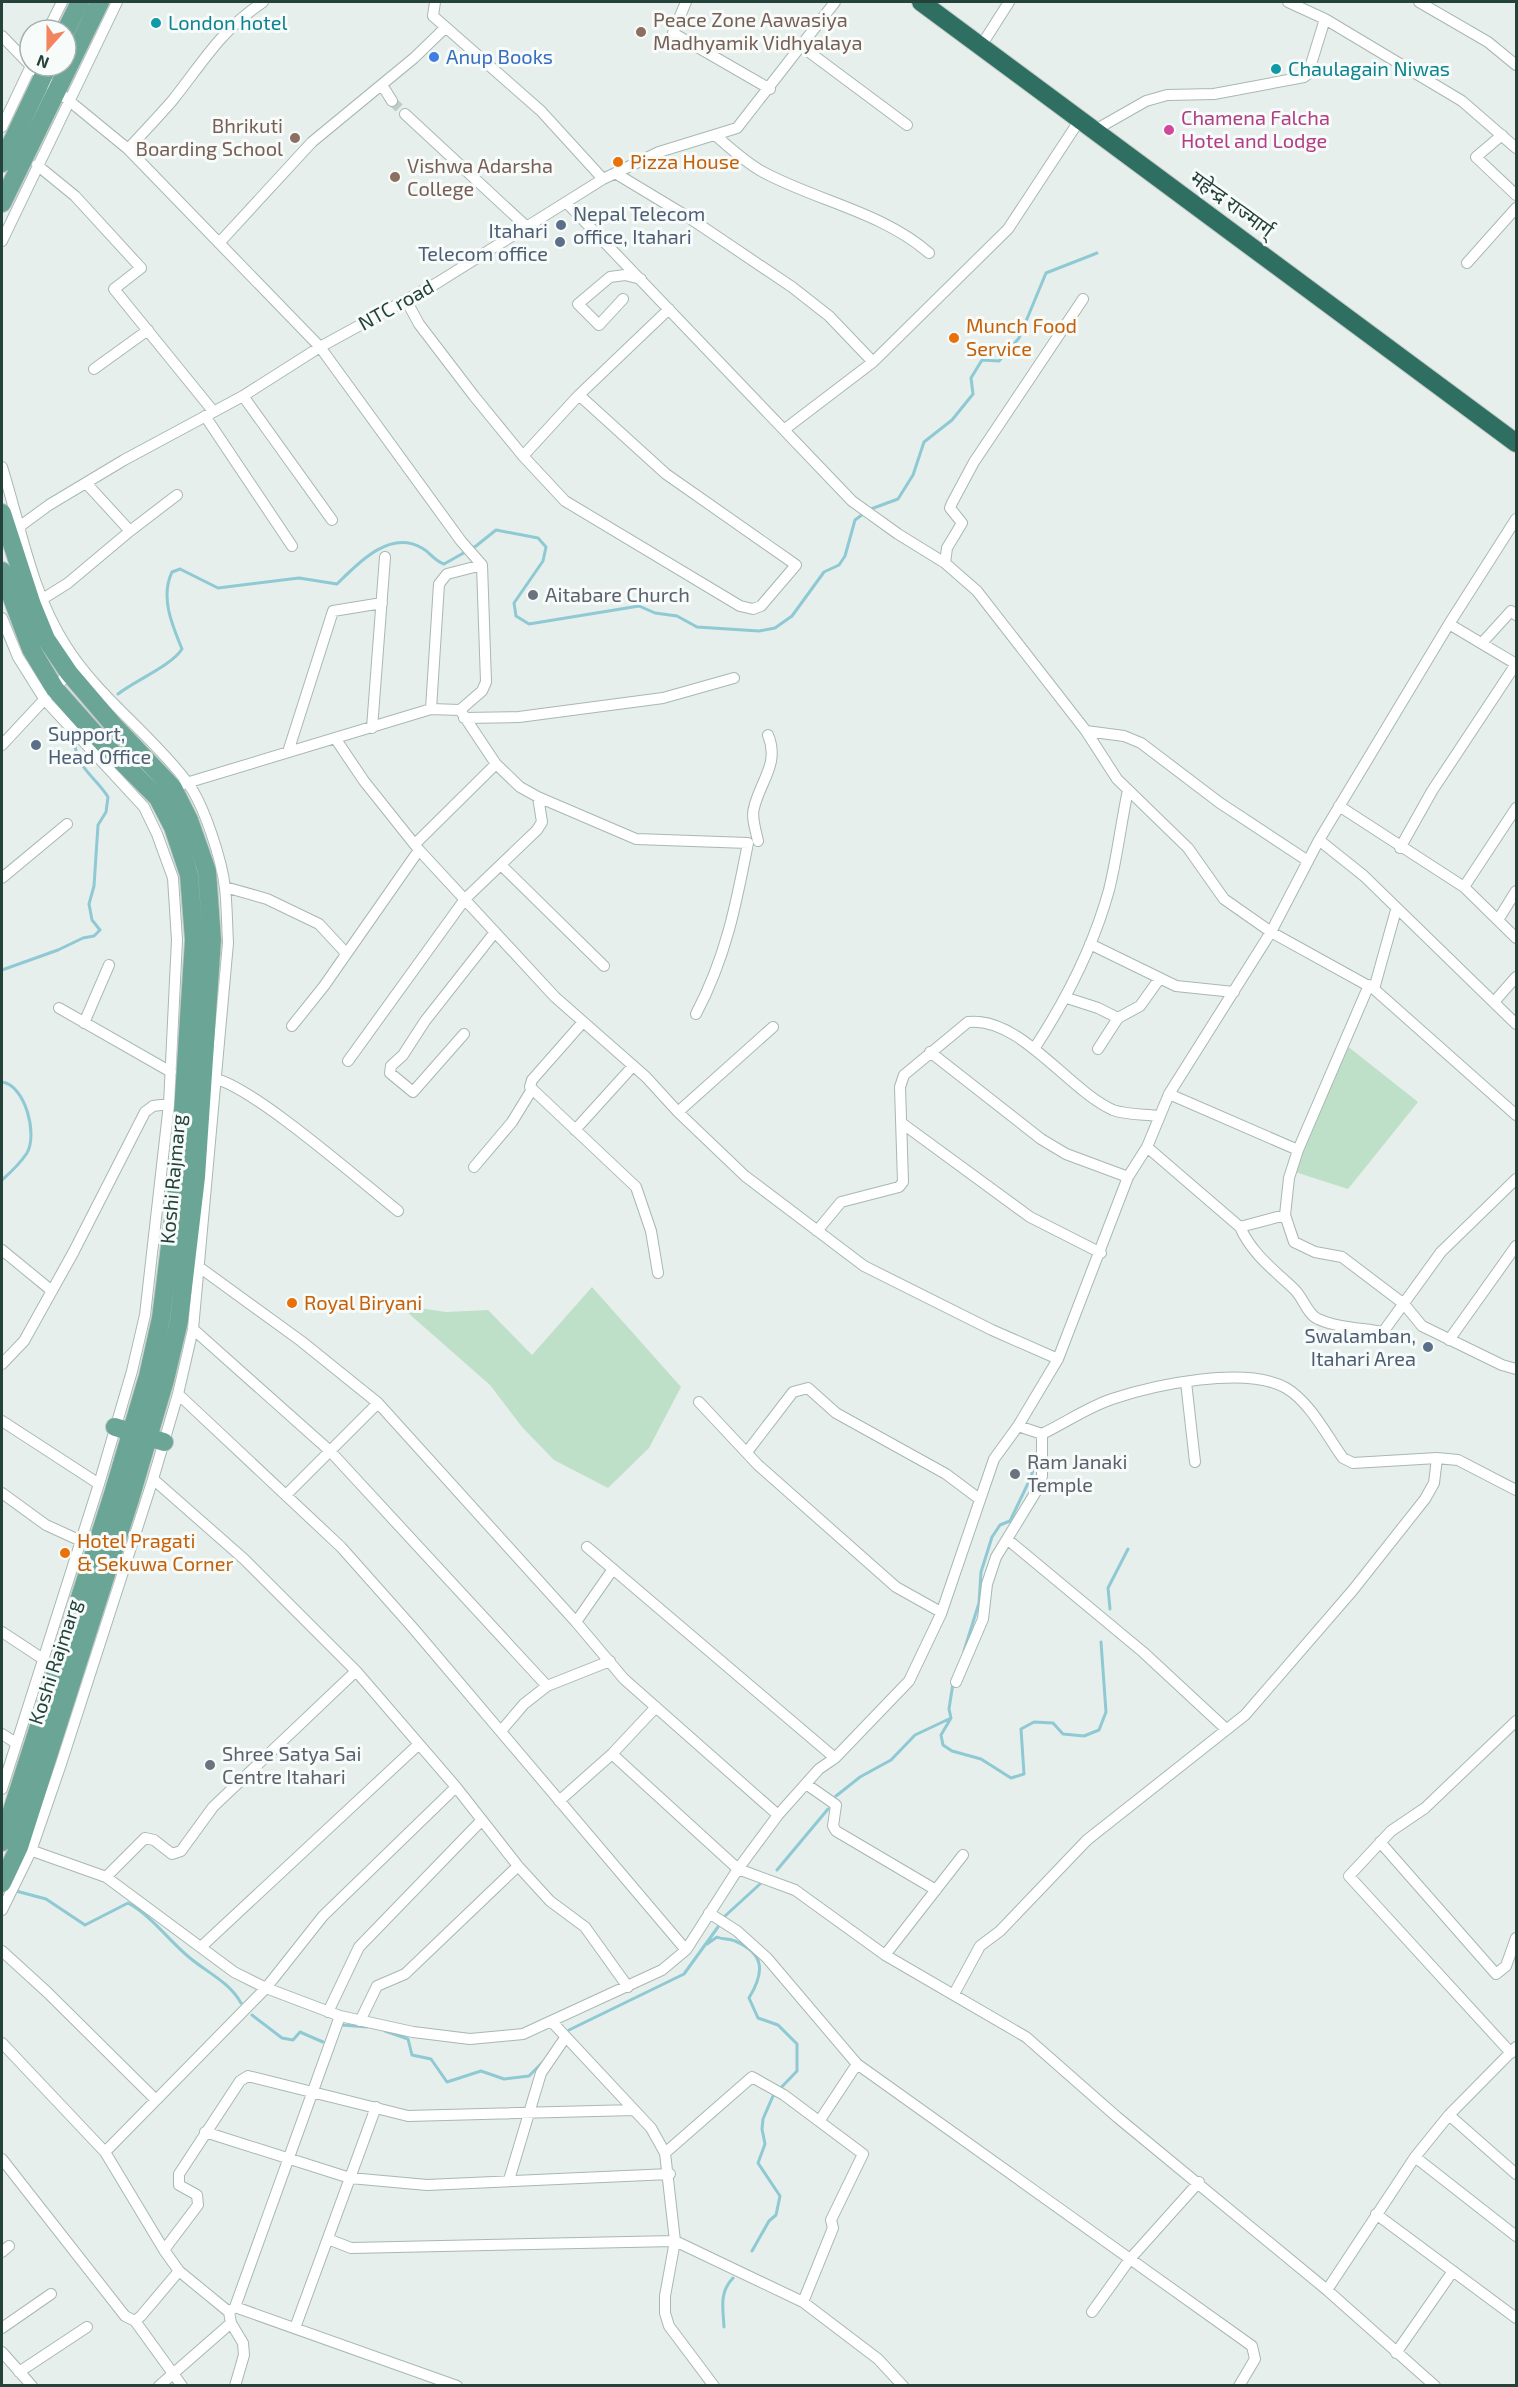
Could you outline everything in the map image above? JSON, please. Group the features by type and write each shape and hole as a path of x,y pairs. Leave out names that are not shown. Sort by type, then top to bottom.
{"highway":[{"name":"महेन्द्र राज्मार्ग्","path":"921,2 1516,442"}],"main road":[{"path":"72,18 80,2"},
{"path":"78,30 100,2"},
{"path":"2,163 41,78"},
{"path":"2,203 41,78"},
{"name":"Koshi Rajmarg","path":"2,513 46,639 69,673 122,723 166,794 173,827 189,875 194,940 179,1322 140,1434 11,1843 2,1883"},
{"name":"Koshi Rajmarg","path":"2,571 50,695 166,794 189,820 207,871 212,940 210,1077 186,1175"}],"street":[{"path":"54,18 62,2"},
{"path":"78,40 117,2"},
{"path":"128,149 172,100 214,44 239,18 262,2"},
{"path":"435,2 432,14 445,28 541,111 603,179"},
{"path":"686,2 673,33 770,89"},
{"name":"NTC road","path":"19,527 86,483 243,396 320,347 406,300 528,228 603,179 660,152 736,129 770,89 835,2"},
{"path":"981,46 1009,2"},
{"path":"1288,2 1325,19 1462,101 1516,148"},
{"path":"1419,2 1488,42 1516,65"},
{"path":"1095,130 1136,106 1167,95 1214,94 1304,77 1308,74 1316,53 1325,19"},
{"path":"219,243 312,142 382,86 445,28"},
{"path":"2,36 18,52"},
{"path":"801,46 907,125"},
{"path":"2,122 39,78"},
{"path":"2,241 37,165 42,78"},
{"path":"45,78 128,149 320,347 460,541 479,561 486,682 482,691 462,714"},
{"path":"382,86 392,101"},
{"path":"405,114 528,228"},
{"path":"785,429 873,362 1008,229 1079,121"},
{"path":"716,135 763,172 844,205 915,240 929,253"},
{"path":"1502,135 1476,157 1516,195"},
{"path":"37,165 75,196 141,268 114,290 148,330 209,413 292,546"},
{"path":"615,173 688,217 792,287 829,316 873,362"},
{"path":"567,203 852,501 898,534 945,563 978,591 1086,730 1117,779 1188,848 1224,899 1271,932 1372,987 1516,1115"},
{"path":"1467,263 1516,208"},
{"path":"623,299 599,325 578,303 610,277 625,275 641,279"},
{"path":"945,563 947,548 962,523 950,508 952,503 974,462 1083,299"},
{"path":"406,300 419,324 523,456 565,501 740,606 753,609 761,606 796,565 666,474 579,394"},
{"path":"523,456 579,394 669,309"},
{"path":"93,369 148,330"},
{"path":"243,396 332,520"},
{"path":"2,467 41,600 55,629 122,723"},
{"path":"86,483 130,531"},
{"path":"41,600 68,583 177,495"},
{"path":"11,1843 106,1877 234,1972 266,1988 328,2012 360,2021 470,2039 523,2034 662,1970 686,1950 738,1869 778,1815 909,1681 959,1565 978,1498 994,1458 1018,1426 1058,1359 1101,1253 1128,1177 1147,1147 1169,1094 1271,932 1339,806 1449,624 1516,519"},
{"path":"372,728 386,556"},
{"path":"431,709 439,584 447,574 479,561"},
{"path":"288,752 333,611 382,603"},
{"path":"1482,643 1511,611 1516,615"},
{"path":"2,618 23,667 50,695"},
{"path":"1400,848 1432,791 1516,664 1449,624"},
{"path":"2,745 69,673"},
{"path":"166,794 288,752 431,709 462,714 519,717 663,698 734,678"},
{"path":"462,714 496,764 520,787 537,798 636,839 748,843 731,928 714,979 696,1014"},
{"path":"1086,730 1124,736 1141,743 1220,804 1308,861"},
{"path":"758,841 753,809 770,770 773,747 768,735"},
{"path":"335,738 364,781 417,847 555,997 633,1066 745,1176 864,1266 992,1330 1058,1359"},
{"path":"292,1026 324,986 417,847 496,764"},
{"path":"1034,1049 1067,998 1090,944 1109,890 1128,790"},
{"path":"166,794 203,815 225,886 228,943 210,1077 242,1092 307,1138 398,1211"},
{"path":"2,1789 99,1484 140,1434 178,1394 193,1329 199,1267 186,1175 169,1104 177,940 173,878 157,834 166,794"},
{"path":"348,1061 465,899 540,826 542,822 537,798"},
{"path":"1339,806 1400,848 1464,887 1516,938"},
{"path":"1464,887 1516,808"},
{"path":"2,878 67,824"},
{"path":"1319,840 1364,876 1396,910 1516,1024"},
{"path":"501,865 604,966"},
{"path":"225,886 267,899 319,924 345,952"},
{"path":"1498,920 1516,891"},
{"path":"1396,910 1372,987 1298,1150 1289,1178 1285,1215 1294,1242 1315,1252 1342,1257 1404,1304 1422,1326 1516,1369"},
{"path":"465,1034 413,1092 390,1073 391,1066 403,1055 425,1021 495,932"},
{"path":"1090,944 1176,986 1234,992"},
{"path":"84,1023 109,965"},
{"path":"1494,1002 1516,977"},
{"path":"1098,1049 1118,1018 1140,1006 1160,978"},
{"path":"1067,998 1098,1008 1118,1018"},
{"path":"59,1008 171,1072"},
{"path":"474,1167 512,1122 531,1091 532,1080 583,1022"},
{"path":"817,1231 841,1202 899,1187 903,1182 903,1124 900,1087 904,1075 968,1022 993,1023 1034,1049 1090,1097 1115,1111 1159,1116"},
{"path":"678,1112 773,1027"},
{"path":"930,1052 1041,1139 1066,1154 1128,1177"},
{"path":"575,1130 633,1066"},
{"path":"531,1091 636,1187 651,1231 657,1272"},
{"path":"1169,1094 1298,1150"},
{"path":"2,1364 24,1341 145,1112 153,1106 169,1104"},
{"path":"903,1124 1030,1217 1101,1253"},
{"path":"1147,1147 1240,1227 1246,1240 1269,1268 1296,1292 1316,1318 1336,1325 1383,1332 1442,1252 1516,1179"},
{"path":"186,1175 145,1315 140,1434 153,1479 235,1551 356,1671 456,1787 518,1866 550,1901 585,1927 628,1987"},
{"path":"1240,1227 1285,1215"},
{"path":"1449,1340 1516,1246"},
{"path":"2,1250 52,1291"},
{"path":"199,1267 301,1341 378,1403 576,1622 624,1679 778,1815"},
{"path":"193,1329 330,1451 547,1686"},
{"path":"1018,1426 1042,1434 1111,1400 1223,1376 1260,1378 1285,1387 1297,1396 1343,1458 1353,1463 1437,1458 1458,1460 1516,1490"},
{"path":"1186,1383 1195,1462"},
{"path":"747,1452 793,1392 808,1389 836,1413 946,1474 978,1498"},
{"path":"178,1394 340,1547 501,1731 686,1950"},
{"path":"699,1402 747,1452 896,1587 939,1611"},
{"path":"286,1495 378,1403"},
{"path":"2,1421 99,1484"},
{"path":"956,1682 983,1619 990,1575 1042,1476 1042,1434"},
{"path":"954,1994 980,1946 1000,1931 1087,1840 1245,1715 1353,1590 1416,1510 1434,1483 1437,1458"},
{"path":"2,1911 11,1843 153,1479"},
{"path":"2,1493 46,1525 81,1541"},
{"path":"1007,1539 1143,1652 1227,1729"},
{"path":"587,1547 835,1758"},
{"path":"576,1622 613,1569"},
{"path":"2,1632 43,1659"},
{"path":"501,1731 524,1704 547,1686 610,1661"},
{"path":"106,1877 145,1839 154,1840 172,1854 181,1851 213,1807 356,1671"},
{"path":"560,1801 612,1754 656,1707"},
{"path":"1328,2290 1415,2157 1449,2115 1514,2050 1349,1876 1380,1842 1425,1808 1516,1721"},
{"path":"2,1734 16,1743"},
{"path":"201,1947 419,1744"},
{"path":"612,1754 738,1869 795,1890 885,1955 1026,2037 1117,2117 1328,2290 1396,2353 1435,2385"},
{"path":"806,1784 836,1805 833,1826 836,1831 936,1890"},
{"path":"105,2152 266,1988 323,1916 456,1787"},
{"path":"328,2012 358,1947 481,1821"},
{"path":"1380,1842 1496,1974 1506,1966 1516,1938"},
{"path":"885,1955 963,1854"},
{"path":"360,2021 377,1986 405,1974 518,1866"},
{"path":"709,1913 737,1931 767,1958 857,2064 1252,2346 1255,2350 1255,2359 1239,2385"},
{"path":"2,1951 47,1992 156,2100"},
{"path":"159,2385 232,2314 340,2016"},
{"path":"552,2022 651,2128 665,2152 670,2174 675,2241 665,2296 665,2313 669,2326 710,2383"},
{"path":"509,2180 541,2073 566,2038"},
{"path":"2,2043 105,2152 179,2271 232,2314 295,2328 457,2385"},
{"path":"820,2120 857,2064"},
{"path":"164,2250 198,2205 197,2195 179,2185 178,2179 205,2132 240,2081 248,2076 408,2116 634,2110"},
{"path":"665,2152 746,2080 758,2078 820,2120 864,2154 831,2220 833,2228 803,2302"},
{"path":"295,2328 376,2107"},
{"path":"1449,2115 1516,2174"},
{"path":"205,2132 350,2178 427,2185 670,2174"},
{"path":"1415,2157 1516,2236"},
{"path":"2,2159 120,2311 135,2321 182,2385"},
{"path":"1092,2312 1130,2259 1199,2182"},
{"path":"1376,2214 1516,2318"},
{"path":"328,2239 351,2248 675,2241 803,2302 878,2359 903,2385"},
{"path":"135,2321 179,2271"},
{"path":"1396,2353 1453,2271"},
{"path":"2,2328 51,2294"},
{"path":"232,2314 243,2343 240,2384"},
{"path":"19,2372 87,2328"},
{"path":"2,2352 32,2385"}],"green space":[{"path":"1346,1045 1418,1102 1348,1189 1295,1172"},
{"path":"592,1287 681,1387 649,1448 608,1488 554,1460 522,1427 490,1385 399,1305 446,1312 488,1310 532,1355"}],"waterway":[{"path":"871,509 898,499 913,475 924,442 952,420 973,394 971,378 982,360 999,361 1019,338 1046,273 1097,253"},
{"path":"118,694 162,667 182,649 171,621 167,601 172,572 180,569 218,588 299,578 337,584 365,558 387,546 410,543 422,548 444,564 476,546 496,530 538,538 546,547 543,561 514,603 516,616 529,624 639,606 655,613 677,616 697,627 759,631 775,628 792,616 824,572 839,565 845,556 855,520 863,514"},
{"path":"2,970 58,950 83,938 94,936 100,930 92,920 89,904 94,886 98,825 106,812 108,797 83,766 75,744"},
{"path":"2,1082 10,1085 23,1101 31,1134 27,1153 2,1180"},
{"path":"964,1651 979,1603 981,1572 992,1537 1000,1525 1010,1521 1031,1477 1038,1452"},
{"path":"1110,1609 1108,1588 1128,1549"},
{"path":"953,1683 949,1709 951,1718 941,1735 943,1745 952,1751 981,1759 1011,1778 1024,1774 1021,1729 1034,1722 1053,1723 1063,1734 1084,1736 1099,1730 1106,1712 1101,1642"},
{"path":"836,1796 860,1777 891,1760 915,1735 949,1719"},
{"path":"777,1870 828,1809"},
{"path":"725,1916 760,1884"},
{"path":"16,1891 46,1899 85,1925 128,1903 152,1921 190,1958 224,1983 241,2003"},
{"path":"569,2030 684,1974 718,1927"},
{"path":"707,1944 717,1937 735,1941 752,1952 757,1958 759,1972 758,1980 749,1998 758,2018 778,2025 797,2044 797,2071 773,2096 763,2119 765,2144 758,2163 780,2196 776,2215 769,2221 752,2251"},
{"path":"252,2015 282,2038 293,2040 300,2032 323,2042"},
{"path":"342,2025 367,2027"},
{"path":"385,2031 408,2039 412,2055 431,2059 447,2082 481,2071 504,2079 529,2076 543,2062"},
{"path":"724,2327 724,2295 733,2278"}],"tunnel":[{"path":"392,101 405,114"}],"place":[{"name":"London hotel","path":"156,23"},
{"name":"Peace Zone Aawasiya Madhyamik Vidhyalaya","path":"641,32"},
{"name":"Anup Books","path":"434,57"},
{"name":"Chaulagain Niwas","path":"1276,69"},
{"name":"Chamena Falcha Hotel and Lodge","path":"1169,130"},
{"name":"Bhrikuti Boarding School","path":"295,138"},
{"name":"Pizza House","path":"618,162"},
{"name":"Vishwa Adarsha College","path":"395,177"},
{"name":"Nepal Telecom office, Itahari","path":"561,225"},
{"name":"Itahari Telecom office","path":"560,242"},
{"name":"Munch Food Service","path":"954,338"},
{"name":"Aitabare Church","path":"533,595"},
{"name":"Support, Head Office","path":"36,745"},
{"name":"Royal Biryani","path":"292,1303"},
{"name":"Swalamban, Itahari Area","path":"1428,1347"},
{"name":"Ram Janaki Temple","path":"1015,1474"},
{"name":"Hotel Pragati & Sekuwa Corner","path":"65,1553"},
{"name":"Shree Satya Sai Centre Itahari","path":"210,1765"}]}
